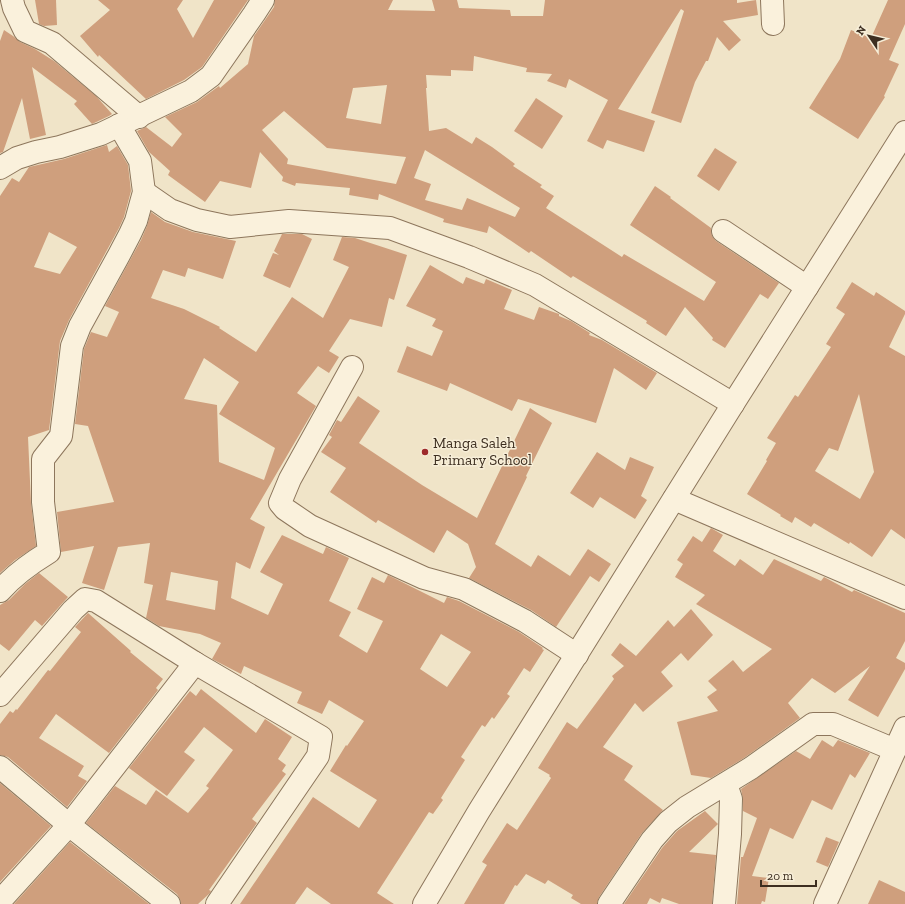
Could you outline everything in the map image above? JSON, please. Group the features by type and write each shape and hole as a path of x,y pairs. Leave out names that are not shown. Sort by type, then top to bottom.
{"street":[{"path":"12,0 14,8 26,31 52,43 139,117"},
{"path":"0,168 17,158 60,147 101,134 191,92 211,76 263,0"},
{"path":"772,0 773,24"},
{"path":"0,591 11,578 49,552 43,502 43,459 61,436 72,346 80,326 130,234 136,221 144,192 140,161 119,125"},
{"path":"424,904 479,811 905,132"},
{"path":"144,192 170,210 197,220 230,227 290,221 390,228 469,257 535,285 733,404"},
{"path":"724,231 807,287"},
{"path":"352,367 290,479 280,503 285,509 310,526 424,578 464,589 525,620 577,655"},
{"path":"674,499 905,598"},
{"path":"0,695 73,610 85,599 96,601 195,663 321,737 318,756 216,904"},
{"path":"0,901 68,825 195,663"},
{"path":"609,904 652,840 668,822 687,807 751,768 813,724 833,724 895,750"},
{"path":"824,904 905,728"},
{"path":"0,767 68,825 169,904"},
{"path":"724,904 730,834 730,799 726,784"}],"building":[{"path":"35,0 56,0 57,25 44,26 39,24"},
{"path":"98,0 183,0 177,9 193,38 214,0 248,0 202,67 184,80 146,99 99,55 98,57 80,36 110,10"},
{"path":"275,0 393,0 388,10 435,11 432,0 457,0 459,8 510,10 511,16 543,16 545,0 737,0 737,3 756,0 758,15 723,21 741,40 729,51 717,37 708,61 706,61 695,82 681,123 651,113 684,11 681,9 618,109 655,121 644,152 607,140 603,149 587,141 608,100 569,79 566,88 547,81 552,74 526,72 527,68 474,56 473,71 451,70 451,76 426,75 429,131 446,128 472,144 476,137 515,164 513,166 542,185 540,187 554,196 546,208 622,257 624,254 704,301 716,282 630,225 655,186 711,228 712,236 716,241 779,283 768,299 760,294 725,348 712,340 713,338 685,307 666,336 646,323 647,321 573,276 571,278 531,251 529,253 489,226 487,233 443,222 444,219 379,194 378,200 349,195 350,188 296,183 295,186 282,181 283,177 260,152 251,188 220,181 205,202 168,175 170,171 149,152 137,131 146,127 172,147 182,134 165,117 197,102 219,86 220,88 248,64 254,36 274,7","holes":["387,85 381,124 346,118 353,88","284,111 327,148 406,157 396,184 287,164 288,159 262,130","425,150 520,208 515,217 467,198 462,210 425,200 431,184 414,178"]},
{"path":"888,0 905,0 905,24 889,60 899,64 884,96 885,97 858,139 809,108 840,59 851,30 871,38"},
{"path":"4,30 20,42 35,49 54,61 96,96 112,114 92,124 74,104 77,101 32,67 46,135 30,139 22,98 3,152 0,153 0,41"},
{"path":"536,98 563,116 542,149 514,131"},
{"path":"107,145 109,152 117,146 128,165 131,191 124,217 119,228 69,320 60,341 49,430 28,437 31,503 36,546 15,560 0,573 0,196 12,178 19,182 29,167 64,159","holes":["49,232 77,247 60,274 34,267"]},
{"path":"715,148 737,162 719,191 697,176"},
{"path":"151,212 165,222 193,232 236,241 223,279 188,268 185,277 163,270 151,298 184,309 220,327 219,328 256,352 292,297 323,318 349,267 333,260 342,237 355,238 407,255 394,300 389,298 382,327 350,319 329,351 339,357 329,373 318,366 297,393 316,406 250,519 265,527 250,569 236,562 231,598 268,615 283,584 260,572 282,535 323,554 326,547 349,558 329,601 351,612 339,636 367,653 383,621 357,609 372,577 384,583 388,575 444,603 447,597 459,601 519,632 543,648 542,649 544,650 530,672 524,668 507,694 510,696 494,719 492,717 485,727 482,725 461,757 465,760 441,798 443,800 433,814 429,812 377,893 394,904 331,904 307,887 295,904 240,904 313,797 359,828 377,800 330,771 346,745 347,746 364,721 329,700 322,714 297,703 302,692 244,666 241,674 212,659 221,643 200,634 159,626 146,618 153,585 144,583 150,543 118,547 104,590 82,583 94,546 61,552 57,512 114,502 88,426 75,424 84,349 91,332 107,337 119,312 105,306 147,226","holes":["204,358 239,382 219,414 275,448 264,480 219,462 217,405 184,399","171,572 218,581 215,610 166,600","441,634 471,652 447,687 420,669"]},
{"path":"282,234 302,234 312,239 290,288 263,276 273,253 279,255 274,251"},
{"path":"430,265 463,284 466,277 484,284 486,279 512,290 504,309 534,320 539,307 559,314 559,316 571,321 590,333 589,335 602,340 657,373 646,390 614,368 596,423 518,399 512,411 450,383 447,391 397,372 407,346 432,356 443,331 432,326 436,319 406,306"},
{"path":"852,282 874,296 876,292 905,311 905,314 889,347 905,356 905,539 891,529 872,557 850,542 849,544 814,523 811,527 795,517 792,523 747,494 776,443 767,438 795,395 798,397 831,347 826,344 845,314 836,308","holes":["859,394 874,472 860,499 815,471 829,448 838,451"]},
{"path":"358,396 380,411 359,443 422,485 477,518 530,408 552,423 495,544 531,567 538,555 570,576 588,549 611,564 599,582 590,576 556,627 531,610 469,578 476,567 468,544 447,530 434,553 378,520 376,523 330,492 346,468 321,452 332,437 329,435 337,420 341,422"},
{"path":"597,452 625,470 630,457 654,467 641,496 647,500 635,519 600,497 593,508 570,493"},
{"path":"711,528 723,535 713,551 735,566 740,559 763,575 774,559 821,581 824,577 852,592 854,590 905,613 905,641 896,658 905,663 905,669 878,717 848,700 870,666 835,693 812,678 788,703 800,718 744,758 711,778 691,775 677,722 718,711 707,697 717,690 708,681 733,660 743,672 772,649 696,604 705,595 675,577 683,564 677,560 693,536 702,542"},
{"path":"39,573 68,597 42,626 35,620 9,651 0,644 0,605 9,600"},
{"path":"691,609 713,635 688,661 681,653 661,672 673,686 643,712 635,703 603,747 633,766 624,780 663,810 642,833 599,897 597,904 581,904 571,898 573,895 548,880 545,884 526,874 517,886 515,885 504,904 464,904 487,865 482,862 507,823 517,830 551,778 549,776 550,775 538,768 567,722 577,729 614,679 612,676 624,666 611,655 620,643 636,656 668,620 674,627"},
{"path":"88,613 131,651 130,652 163,679 156,688 158,690 109,753 56,714 39,738 84,766 78,776 87,781 67,807 8,757 0,755 0,724 10,711 13,713 16,709 17,710 48,670 50,671 81,632 75,627"},
{"path":"201,689 256,733 265,719 292,737 278,759 286,765 282,771 286,774 252,819 257,823 209,890 211,891 210,893 198,904 181,904 177,894 86,823 115,786 146,805 156,790 188,813 209,788 206,786 233,750 204,727 184,752 195,760 167,796 129,768 190,691 196,696"},
{"path":"822,740 833,747 838,740 870,753 855,778 850,774 832,810 812,800 793,839 770,828 752,876 769,878 765,902 762,901 761,904 737,904 741,857 743,857 757,818 743,811 741,789 796,751 810,759"},
{"path":"0,783 51,826 0,882"},
{"path":"705,811 718,824 689,852 716,855 712,904 679,904 662,898 660,903 650,898 647,904 624,904 662,848 677,831"},
{"path":"826,837 839,842 828,867 816,862"},
{"path":"70,842 149,904 14,904"},
{"path":"879,880 905,892 905,904 868,904"}],"place":[{"name":"Manga Saleh Primary School","path":"425,452"}]}
